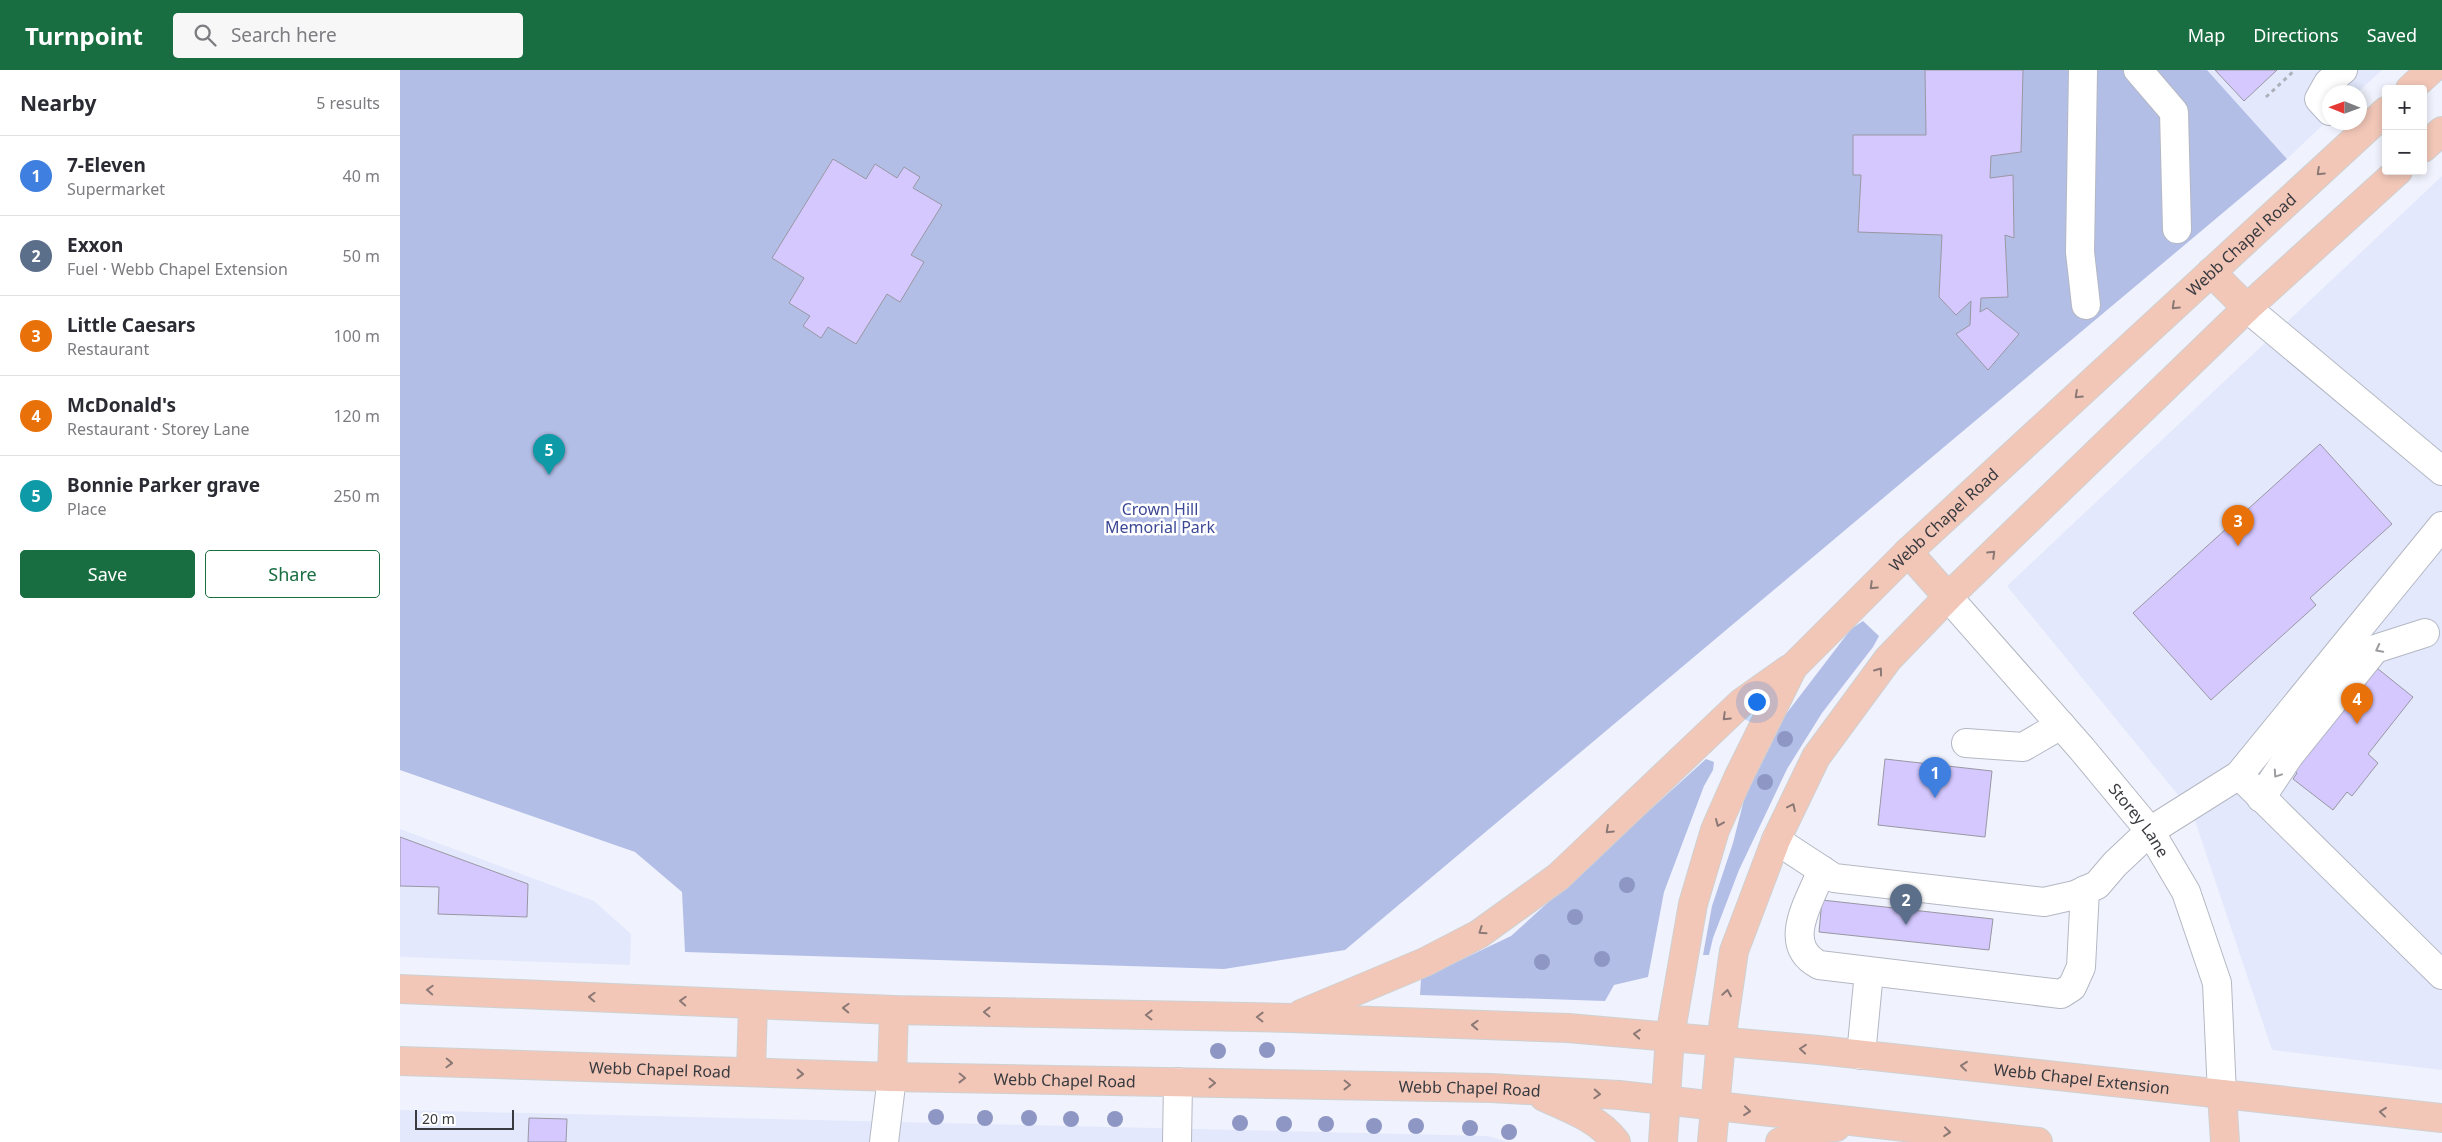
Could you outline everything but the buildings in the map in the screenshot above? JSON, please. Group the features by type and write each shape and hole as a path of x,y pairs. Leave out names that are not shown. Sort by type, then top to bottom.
{"main road":[{"path":"2414,85 2431,70"},
{"name":"Webb Chapel Road","path":"400,1061 892,1077 1491,1088 1618,1095 1664,1101 1670,1036 1693,904 1716,830 1738,778 1793,667 1908,552 2211,272 2348,131 2382,113"},
{"path":"2427,144 2442,131"},
{"path":"1712,1142 1720,1041 1734,951 1776,840 1816,757 1888,659 1948,597 2247,308 2394,175"},
{"path":"2211,272 2247,308"},
{"path":"1908,552 1948,597"},
{"path":"1291,1018 1425,962 1479,934 1558,878 1741,703 1793,667"},
{"path":"400,989 894,1010 1291,1018 1568,1028 1720,1041"},
{"path":"751,1072 753,1004"},
{"path":"892,1077 894,1010"},
{"name":"Webb Chapel Extension","path":"1720,1041 2442,1118"},
{"path":"1491,1088 1542,1097 1580,1113 1611,1136 1616,1142"},
{"path":"2222,1094 2226,1142"},
{"path":"1663,1142 1664,1101 1891,1131"},
{"path":"1780,1142 1823,1128 2038,1142"}],"street":[{"path":"2083,70 2080,252 2086,305"},
{"path":"2138,70 2174,112 2177,229"},
{"path":"2327,85 2343,70"},
{"path":"2247,308 2442,471"},
{"path":"1776,840 1834,878 2044,902 2075,895 2098,885 2115,864 2150,831 2239,776 2442,526"},
{"name":"Storey Lane","path":"1948,597 2061,725 2150,831 2186,892 2216,983 2222,1094"},
{"path":"2261,798 2289,756 2375,649 2425,633"},
{"path":"1966,743 2023,747 2061,725"},
{"path":"2239,776 2442,976"},
{"path":"1822,870 1800,924 1800,944 1810,960 1819,965 2061,994 2072,987 2081,967 2085,890"},
{"path":"1861,1055 1869,972"},
{"path":"884,1142 892,1077"},
{"path":"1177,1142 1178,1082"}],"path":[{"path":"2266,97 2295,70"}],"shaded area":[{"path":"2207,70 2382,70 2366,85 2322,85 2322,126 2287,159"},
{"path":"2442,176 2442,1070 2272,1050 2192,812 2007,586"},
{"path":"400,829 594,901 631,934 630,965 400,957"},
{"path":"400,1110 1488,1136 1509,1142 400,1142"}],"green space":[{"name":"Crown Hill Memorial Park","path":"400,70 2207,70 2287,159 1345,950 1224,969 685,952 682,892 635,852 400,770"},
{"path":"1863,621 1879,636 1873,647 1822,713 1787,769 1739,870 1713,938 1709,955 1703,955 1712,906 1733,843 1751,772 1773,731 1851,629"},
{"path":"1706,759 1714,762 1713,770 1704,786 1664,892 1648,977 1614,985 1605,1001 1420,995 1421,979 1511,936"}],"place":[{"name":"Bonnie Parker grave","path":"549,475"},
{"name":"Little Caesars","path":"2238,546"},
{"name":"McDonald's","path":"2357,724"},
{"name":"7-Eleven","path":"1935,798"},
{"name":"Exxon","path":"1906,925"}]}
